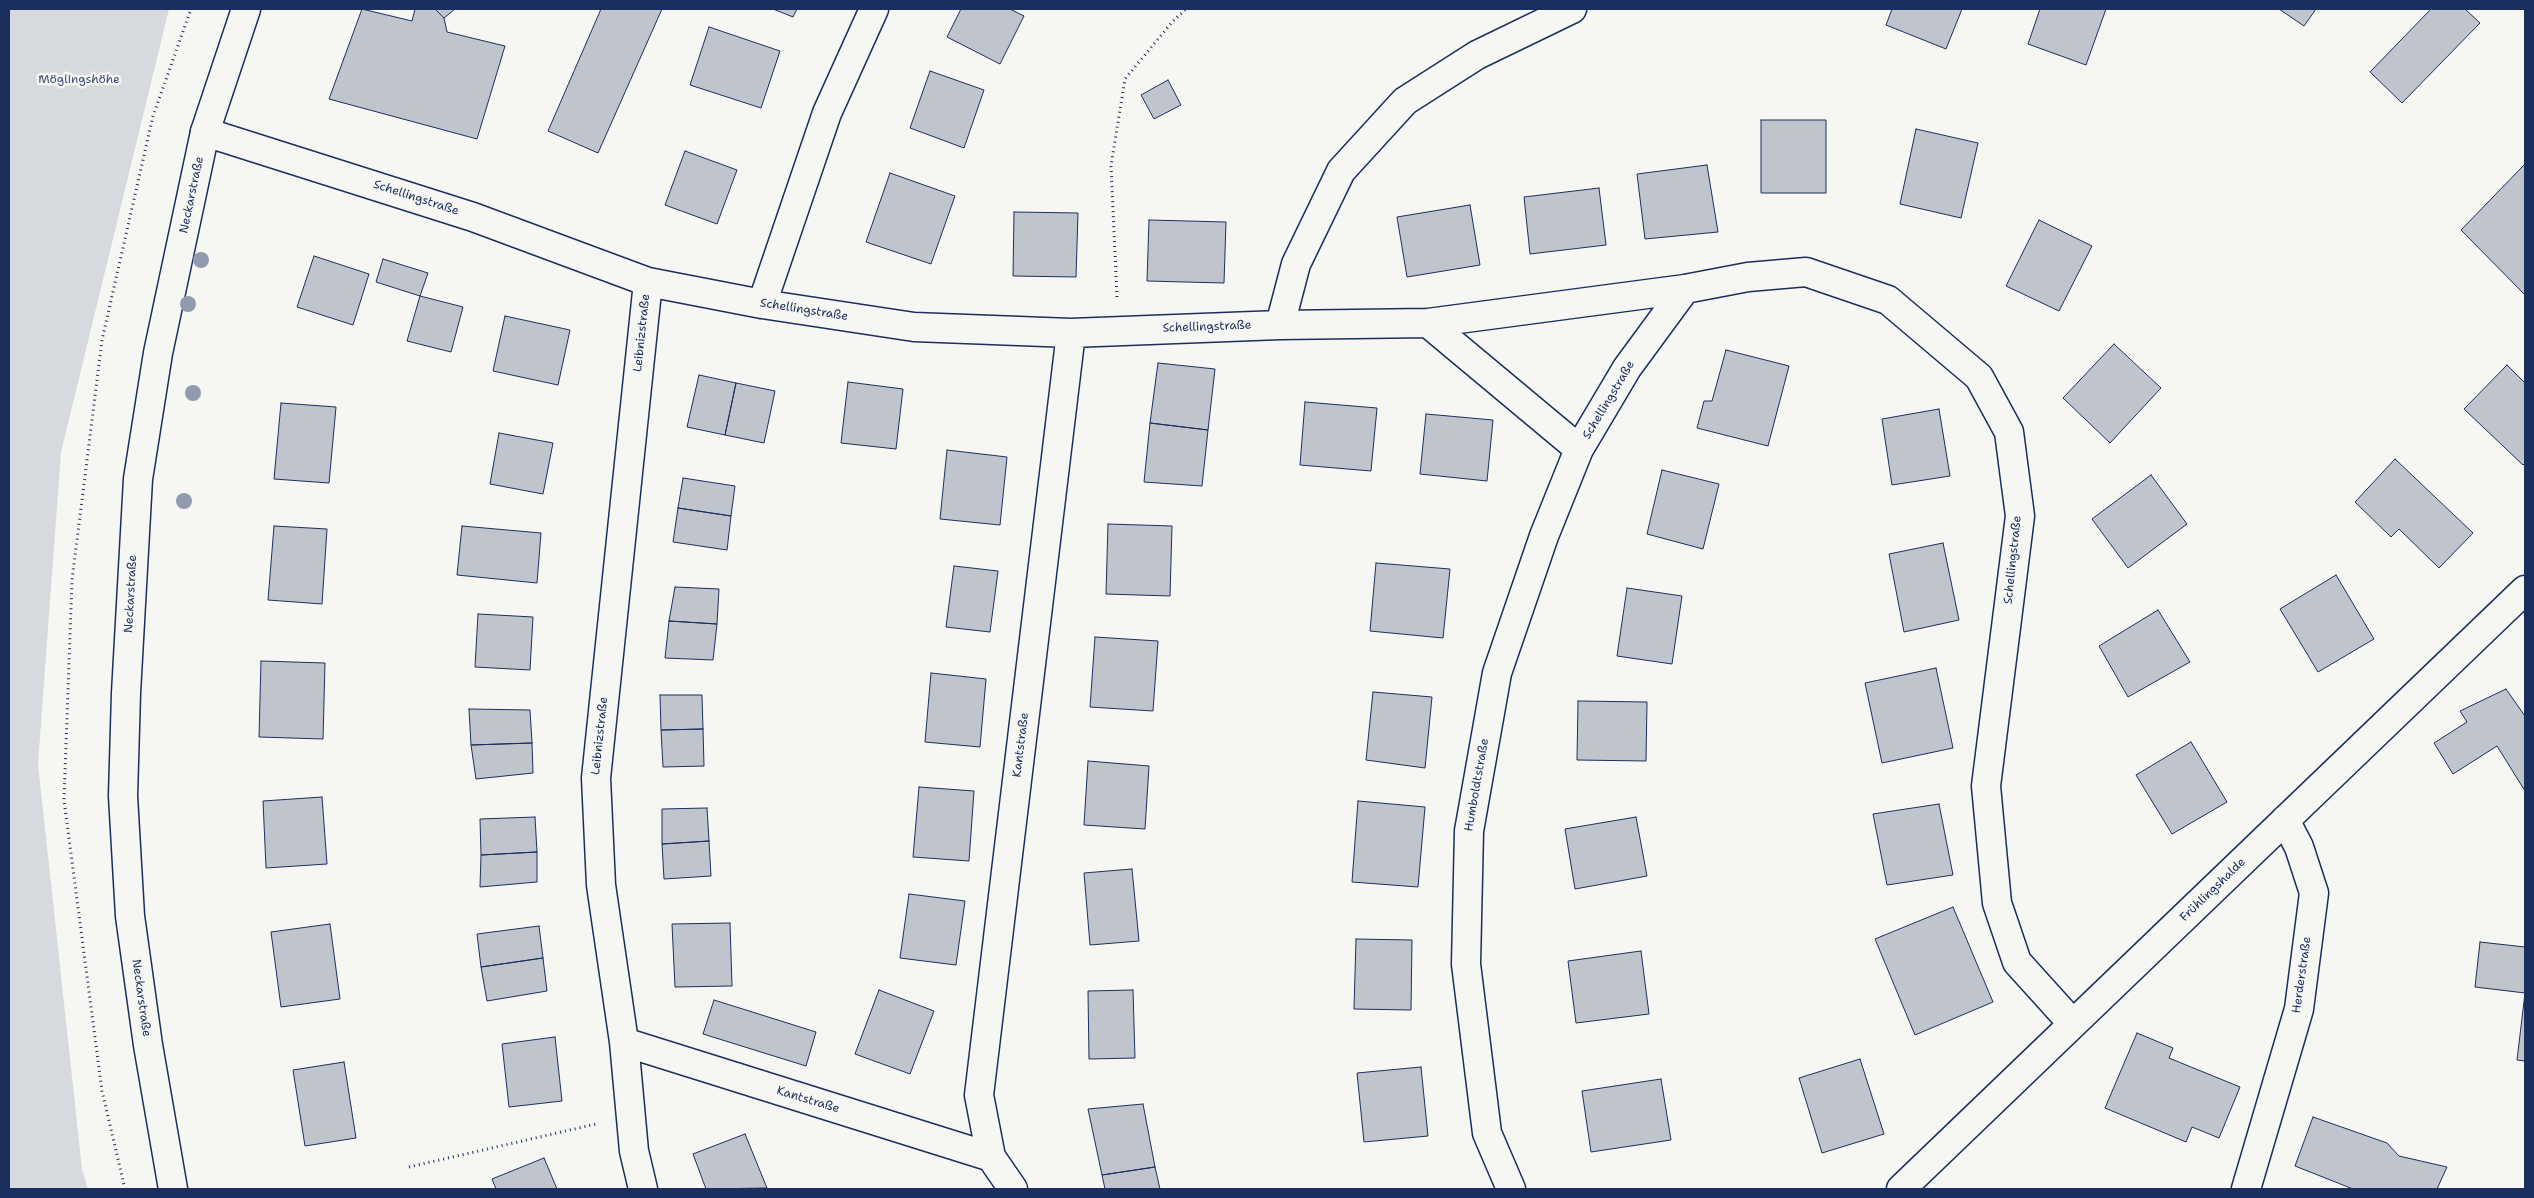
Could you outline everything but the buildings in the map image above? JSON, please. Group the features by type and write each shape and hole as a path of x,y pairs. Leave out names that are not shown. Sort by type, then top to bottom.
{"street":[{"name":"Neckarstraße","path":"173,1189 148,1045 130,916 123,796 125,712 138,479 158,353 206,132 246,9"},
{"path":"762,304 827,113 874,9"},
{"path":"1280,325 1296,264 1342,171 1405,102 1477,55 1572,9"},
{"name":"Schellingstraße","path":"206,132 473,216 648,282 762,304 914,327 1071,333 1280,325 1428,323 1685,289 1748,277 1806,272 1888,300 1980,376 2009,432 2020,516 1986,786 1997,903 2017,962 2073,1024"},
{"name":"Leibnizstraße","path":"643,1189 634,1150 624,1042 601,885 596,778 648,282"},
{"name":"Schellingstraße","path":"1428,323 1579,449 1627,368 1685,289"},
{"name":"Kantstraße","path":"1013,1189 991,1157 979,1095 1071,333"},
{"name":"Humboldtstraße","path":"1512,1189 1487,1133 1466,964 1468,831 1497,673 1544,536 1579,449"},
{"name":"Frühlingshalde","path":"1901,1189 2525,590"},
{"name":"Herderstraße","path":"2246,1189 2299,1009 2314,893 2299,847 2285,820"},
{"name":"Kantstraße","path":"624,1042 991,1157"}],"path":[{"path":"1118,331 1111,166 1125,79 1173,21 1186,9"},
{"path":"409,1167 630,1116"}],"green space":[{"name":"Möglingshöhe","path":"9,9 169,9 61,452 38,764 82,1169 88,1189 9,1189"}]}
